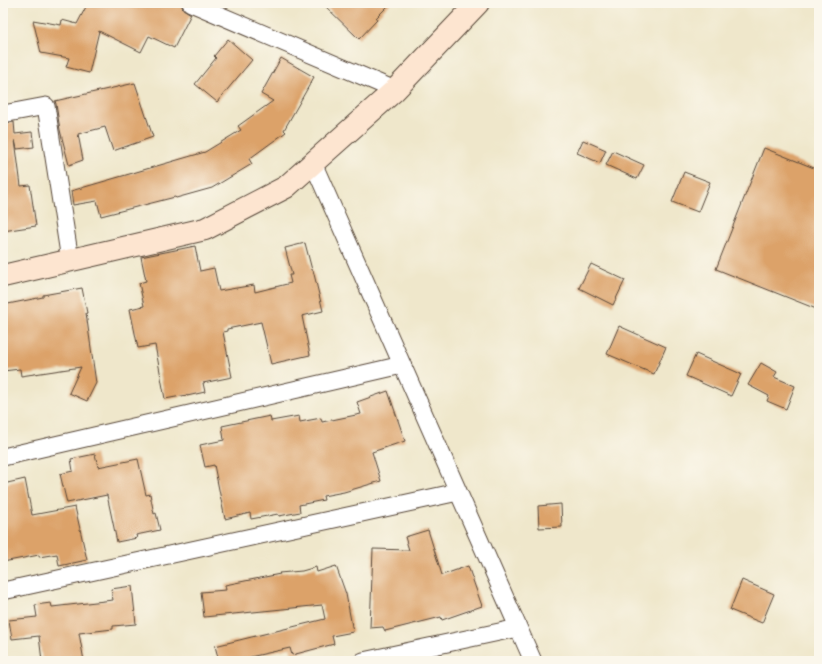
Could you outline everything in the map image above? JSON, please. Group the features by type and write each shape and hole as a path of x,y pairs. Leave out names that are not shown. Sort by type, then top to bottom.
{"main road":[{"path":"3,276 204,229 286,187 395,90 478,3"}],"street":[{"path":"191,3 215,7 395,90"},
{"path":"3,114 46,106 70,260"},
{"path":"313,163 533,661"},
{"path":"3,457 402,365"},
{"path":"3,591 458,492"},
{"path":"363,661 518,628"}],"building":[{"path":"88,3 181,3 183,9 191,14 174,48 149,36 141,52 99,31 89,73 66,67 69,58 41,53 33,20 61,25 62,20 77,24"},
{"path":"322,3 391,3 376,18 377,20 359,39"},
{"path":"228,39 252,60 217,102 195,84 216,58 214,56"},
{"path":"281,58 314,77 284,130 286,132 249,159 252,164 212,188 101,216 97,201 73,205 71,191 205,152 241,130 238,126 273,101 261,94"},
{"path":"135,83 153,137 113,151 105,127 78,134 83,160 69,165 60,130 55,101"},
{"path":"14,122 15,134 32,132 34,147 17,149 15,140 21,186 30,185 36,226 3,231 3,124"},
{"path":"583,140 606,150 600,163 577,153"},
{"path":"764,148 819,170 819,310 716,269"},
{"path":"613,151 644,165 637,179 606,165"},
{"path":"684,172 710,182 698,212 672,202"},
{"path":"305,243 323,311 302,316 310,355 271,364 261,322 227,329 227,331 223,332 232,377 203,383 205,392 165,399 155,345 138,348 130,309 144,306 139,283 146,281 141,257 195,246 200,271 214,268 219,291 254,285 255,292 291,283 289,275 292,275 285,248"},
{"path":"591,264 625,280 613,305 579,288"},
{"path":"82,288 87,313 96,383 87,401 69,393 81,367 21,376 20,369 3,371 3,305 43,297 43,295"},
{"path":"619,326 666,347 654,374 607,354"},
{"path":"696,354 741,374 731,396 686,376"},
{"path":"761,363 777,372 774,377 795,386 786,409 767,401 769,396 748,385"},
{"path":"388,391 405,441 372,452 381,481 344,492 323,496 324,500 299,505 300,512 251,519 250,513 225,519 214,465 205,467 200,445 224,440 222,426 270,416 271,421 299,416 300,422 321,418 322,422 361,414 357,402"},
{"path":"95,454 98,467 138,459 146,495 150,494 154,514 156,513 160,530 136,535 137,538 117,542 107,495 67,503 60,474 73,471 71,459"},
{"path":"25,479 32,515 75,507 87,560 59,566 57,554 39,557 39,555 3,562 3,484"},
{"path":"561,504 562,527 539,528 538,506"},
{"path":"428,530 442,575 468,566 482,606 442,620 441,617 385,631 383,627 370,628 373,549 409,550 405,537"},
{"path":"336,566 346,594 353,632 332,636 334,644 292,655 290,648 250,657 240,661 219,661 215,646 325,619 322,605 204,617 201,592 226,590 225,585 280,574 279,573 302,571 316,567 317,572"},
{"path":"742,580 774,594 762,623 730,610"},
{"path":"132,586 136,624 113,626 113,629 79,633 84,661 42,661 39,636 12,639 9,620 37,617 35,605 51,603 52,607 113,600 111,589"}]}
